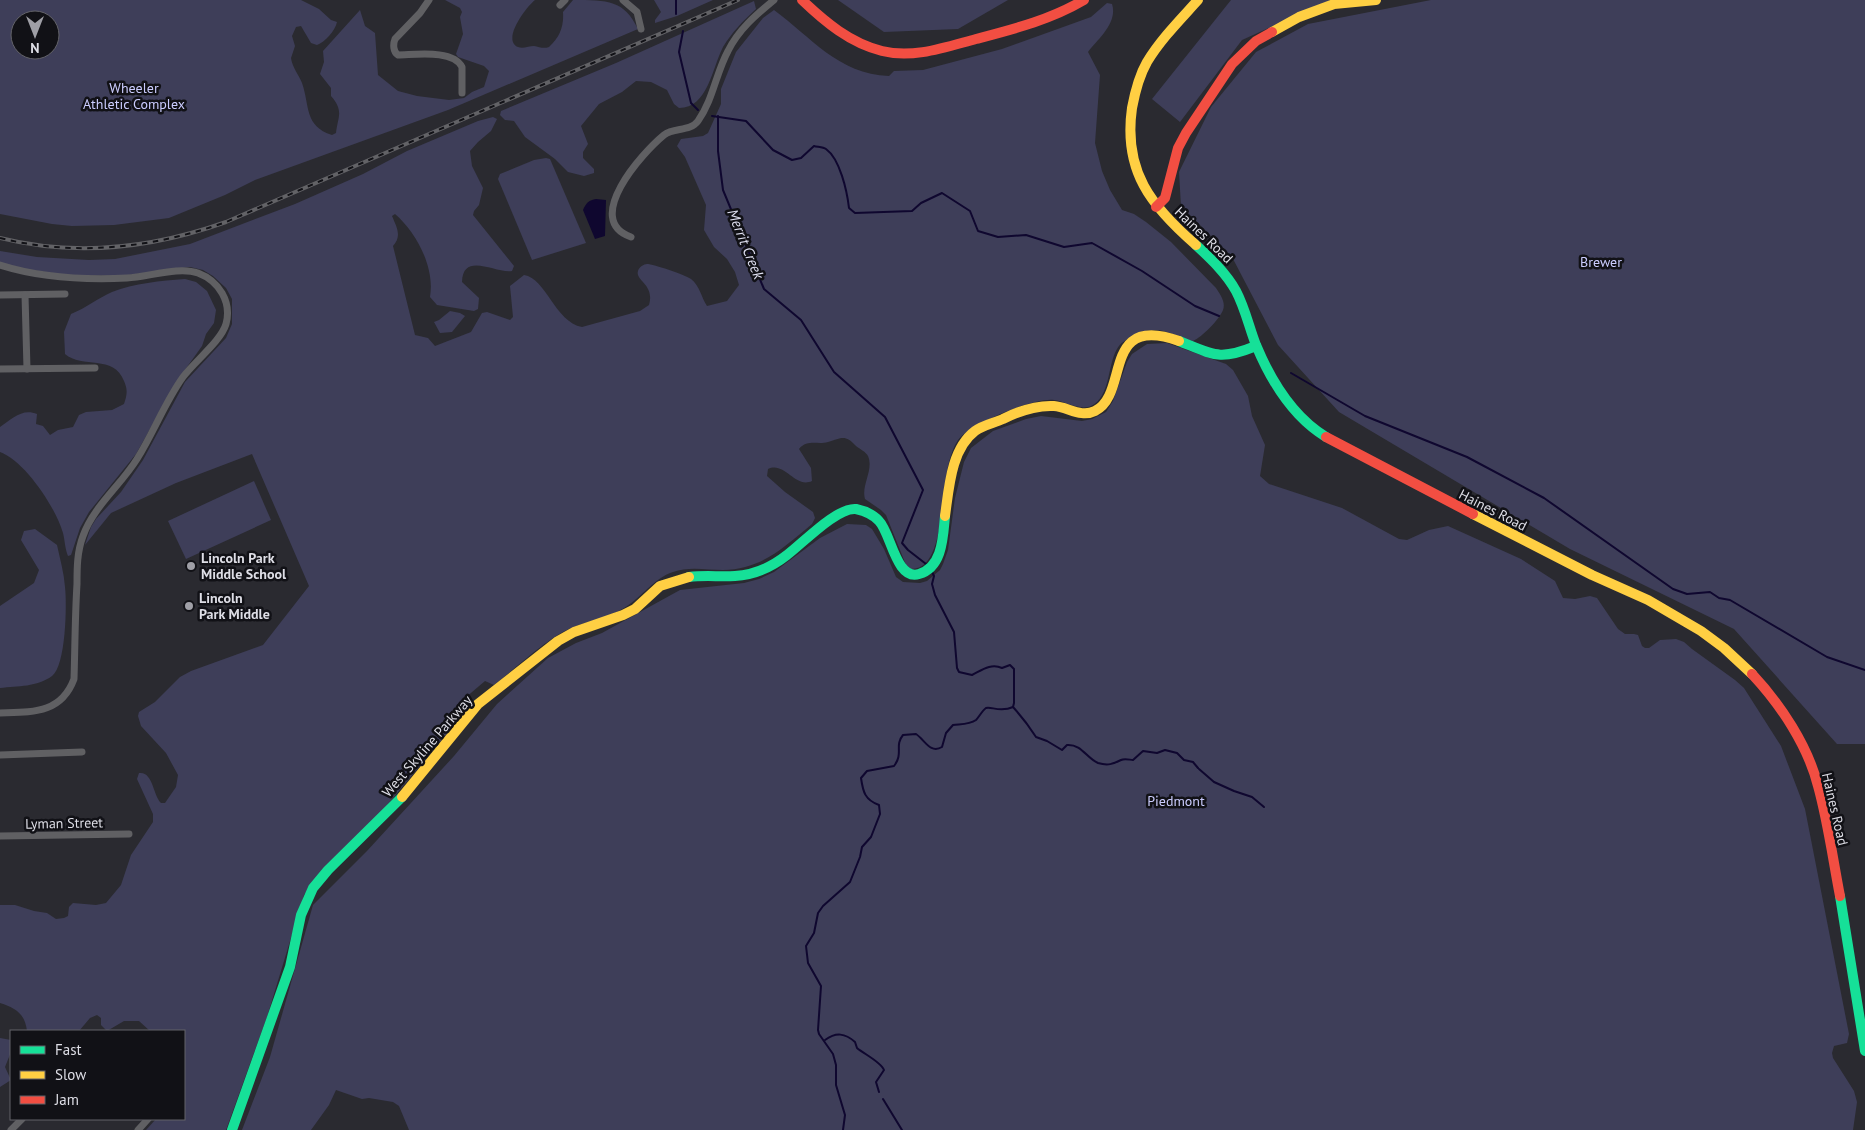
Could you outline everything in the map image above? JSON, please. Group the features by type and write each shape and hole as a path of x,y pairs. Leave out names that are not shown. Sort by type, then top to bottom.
{"street":[{"path":"429,0 420,13 394,41 394,49 398,55 433,54 454,58 462,66 462,93"},
{"path":"623,0 637,12 641,29"},
{"path":"631,237 617,230 614,223 612,207 616,195 650,147 671,130 689,127 698,120 728,51 740,32 774,0"},
{"path":"802,0 845,37 869,48 900,54 930,50 1024,27 1049,18 1084,0"},
{"name":"Haines Road","path":"1198,0 1148,60 1135,91 1130,127 1132,161 1142,184 1156,207 1218,266 1227,278 1236,292 1256,346 1267,368 1290,404 1303,420 1319,434 1502,530 1592,575 1648,600 1724,648 1745,666 1769,692 1799,738 1818,784 1841,903 1865,1051"},
{"path":"1156,207 1166,198 1178,148 1186,133 1232,64 1243,52 1256,41 1299,17 1334,4 1376,0"},
{"path":"0,266 37,274 81,279 130,278 182,271 194,272 206,276 216,284 224,296 228,309 226,324 220,337 204,352 184,376 169,399 138,458 93,516 83,534 78,555 74,679 70,689 55,704 46,709 35,712 0,712"},
{"path":"25,294 27,369"},
{"path":"0,295 65,294"},
{"name":"West Skyline Parkway","path":"232,1130 290,967 301,915 313,888 328,870 400,799 478,704 558,641 574,632 635,609 660,586 682,578 735,576 753,573 781,559 824,524 847,510 860,509 875,516 882,524 902,570 914,575 929,568 940,553 952,471 963,444 974,432 1019,412 1040,407 1058,406 1084,413 1098,409 1106,399 1121,355 1136,340 1145,336 1168,338 1223,356 1256,346"},
{"path":"0,369 95,368"},
{"path":"0,754 82,752"},
{"name":"Lyman Street","path":"0,836 129,834"},
{"path":"11,1130 21,1120"},
{"path":"138,1130 147,1120"}],"green space":[{"name":"Wheeler Athletic Complex","path":"0,0 301,0 319,9 331,20 337,22 329,36 317,45 311,43 301,26 296,27 292,36 295,46 291,58 302,83 312,121 323,131 332,135 336,133 339,110 331,96 331,88 320,74 324,62 323,51 360,10 365,26 375,33 378,75 398,91 417,96 449,100 464,98 484,87 489,71 484,66 458,57 456,54 463,34 460,17 462,12 460,8 445,0 535,0 517,23 514,31 512,38 514,43 520,48 534,46 549,47 560,31 563,22 563,12 573,0 596,0 621,7 633,19 638,29 448,110 255,180 225,195 169,218 114,225 72,226 0,214"},
{"path":"654,0 713,0 677,16 655,23 661,12"},
{"path":"838,0 1008,0 958,29 884,32"},
{"path":"1231,0 1331,0 1242,40 1180,122 1152,99"},
{"name":"Brewer","path":"1431,0 1865,0 1865,744 1837,744 1734,629 1570,549 1339,412 1278,345 1232,257 1181,206 1179,172 1211,107 1256,52 1308,24"},
{"path":"754,1 756,9 726,42 708,85 697,101 689,106 679,108 674,104 667,90 651,82 636,81 622,92 599,104 581,126 588,144 583,152 583,158 594,169 594,173 584,176 568,172 555,159 525,137 514,121 505,120 500,115 501,111 616,63"},
{"path":"1107,3 1112,4 1113,11 1110,24 1088,52 1100,75 1095,143 1102,171 1110,190 1122,210 1134,214 1171,242 1216,288 1224,307 1218,318 1205,332 1193,341 1158,330 1139,333 1121,343 1118,347 1102,395 1091,406 1077,407 1054,400 1045,400 1003,413 965,434 955,445 949,461 941,520 934,548 929,559 921,566 911,569 906,565 886,515 865,499 864,494 870,467 866,453 846,438 824,443 806,444 799,449 811,468 812,481 800,481 780,469 768,469 767,476 785,492 813,512 815,518 812,524 781,549 761,561 737,569 685,569 666,575 624,608 571,628 552,639 494,685 485,681 465,698 446,719 450,725 449,731 378,816 324,868 304,895 267,1017 226,1130 146,1130 155,1120 185,1120 185,1030 149,1030 139,1021 124,1021 106,1030 101,1025 101,1018 97,1015 90,1018 80,1030 27,1030 19,1012 0,1003 0,905 15,905 47,913 56,919 68,916 69,907 73,903 96,905 106,903 121,885 131,855 153,822 153,814 137,779 139,773 144,773 150,780 161,803 165,803 176,787 178,775 166,753 141,726 138,716 139,712 155,702 180,677 191,671 263,645 309,586 252,454 176,483 111,513 85,545 96,519 121,492 143,460 185,382 226,338 232,324 232,299 226,288 203,270 190,267 121,276 67,275 24,269 0,263 0,251 37,257 89,260 115,259 190,244 295,204 363,174 407,151 478,121 493,117 497,119 491,131 470,151 472,166 483,188 479,205 473,215 514,266 512,271 481,266 468,268 464,273 462,282 479,298 478,309 474,311 437,305 430,297 430,274 423,252 403,222 395,214 392,216 398,235 393,246 415,335 428,338 435,346 471,332 482,313 487,312 510,320 513,317 510,286 524,275 532,278 539,284 565,317 582,327 640,311 649,305 649,292 638,274 639,268 646,264 669,270 691,279 707,306 727,301 739,285 735,272 727,259 714,247 704,230 706,205 685,157 677,146 681,139 703,136 708,133 721,104 721,89 736,52 763,18 774,10 840,61 855,69 871,74 889,76 894,71 923,70 1002,49 1091,17"},
{"path":"550,159 586,243 532,260 498,179 500,174 534,160"},
{"path":"185,279 196,282 207,291 216,310 214,323 206,334 202,346 177,381 136,454 89,512 80,528 71,555 68,556 63,533 47,499 19,465 10,457 0,452 0,427 17,415 27,412 37,414 36,424 43,426 50,435 58,430 73,427 79,415 86,412 112,410 124,404 127,390 119,373 105,365 80,361 65,354 64,332 71,314 107,294 129,286"},
{"path":"450,311 465,316 452,332 440,333 434,322"},
{"name":"Piedmont","path":"1167,343 1226,364 1233,370 1248,396 1252,416 1265,445 1260,476 1269,484 1342,508 1399,539 1407,540 1429,530 1448,526 1521,559 1555,581 1563,598 1575,599 1590,596 1597,598 1618,629 1625,634 1638,635 1642,646 1645,648 1649,648 1660,640 1676,639 1684,642 1744,688 1781,746 1805,809 1849,1034 1847,1043 1834,1046 1832,1053 1833,1058 1854,1091 1857,1102 1853,1130 409,1130 399,1106 393,1102 369,1098 362,1099 336,1090 329,1105 311,1130 242,1130 270,1057 313,905 367,851 454,756 497,704 548,658 576,643 602,633 680,590 744,583 759,579 774,572 820,538 847,524 866,525 872,529 884,549 896,577 903,582 920,583 927,581 940,570 948,550 955,498 964,462 971,448 993,431 1026,419 1041,416 1082,421 1092,419 1106,412 1113,401 1127,362 1132,354 1147,344"},
{"path":"254,481 271,520 186,559 168,521"},
{"path":"35,529 57,545 66,595 63,648 57,670 46,680 27,685 0,688 0,606 34,583 39,570 21,540 24,531"},
{"path":"0,1038 10,1040 10,1054 5,1067 10,1081 0,1087"}],"shaded area":[{"path":"596,199 606,200 605,236 595,239 583,210 588,202"}],"waterway":[{"path":"676,0 676,14"},
{"path":"683,31 679,52 691,103 698,110"},
{"path":"712,116 746,121 773,150 792,160 801,158 814,146 826,149 839,168 845,184 849,208 855,213 912,211 921,203 942,193 970,211 978,231 998,237 1026,235 1064,247 1092,243 1142,271 1195,306 1219,316"},
{"name":"Merrit Creek","path":"718,116 718,151 723,190 764,289 801,320 834,372 885,417 923,490 902,543 926,564"},
{"path":"1291,373 1365,416 1467,457 1544,498 1673,589 1687,594 1710,592 1719,598 1730,600 1827,657 1865,670"},
{"name":"Merrit Creek","path":"843,1130 845,1115 836,1085 836,1065 833,1054 818,1030 821,986 808,963 806,946 814,933 818,913 823,906 850,882 862,847 871,837 880,814 879,805 871,801 866,795 861,778 867,771 894,766 898,757 900,739 903,735 916,734 931,748 938,749 942,747 946,733 953,725 973,722 986,708 1008,709 1013,707 1014,703 1014,669 1010,665 1002,668 990,667 972,675 959,672 954,632 935,595 932,584 934,576 931,570"},
{"path":"1013,707 1036,737 1062,750 1067,745 1072,745 1098,763 1108,764 1123,759 1133,760 1143,751 1157,753 1165,750 1177,753 1184,760 1193,762 1198,768"},
{"path":"1199,769 1214,782 1252,797 1264,807"},
{"path":"825,1040 833,1036 844,1035 855,1042 857,1048 880,1064 884,1070 876,1082 879,1092"},
{"path":"883,1099 902,1130"}],"railway":[{"path":"0,238 57,247 114,247 171,238 226,222 738,0"}],"traffic: fast":[{"path":"1196,245 1213,261 1232,284 1242,304 1256,345 1284,397 1303,419 1326,437"},
{"path":"1179,341 1209,353 1225,355 1256,346"},
{"path":"689,577 742,575 763,569 776,563 839,514 856,509 869,513 877,519 883,527 899,563 911,574 919,574 933,565 937,558 942,541 945,516"},
{"path":"232,1130 290,967 301,915 313,888 328,870 402,797"},
{"path":"1840,896 1865,1051"}],"traffic: slow":[{"path":"1196,245 1166,216 1144,186 1136,169 1130,130 1134,96 1144,67 1152,54 1198,0"},
{"path":"1272,32 1299,17 1334,4 1376,0"},
{"path":"945,516 952,470 956,458 967,439 975,431 1028,409 1054,406 1080,413 1095,411 1105,402 1112,389 1127,346 1138,338 1154,335 1179,341"},
{"path":"1473,514 1592,575 1648,600 1701,631 1724,648 1752,674"},
{"path":"402,797 478,704 558,641 574,632 623,615 635,609 660,586 689,577"}],"traffic: jam":[{"path":"802,0 829,24 859,43 882,51 906,54 941,48 1018,28 1058,13 1084,0"},
{"path":"1156,207 1165,198 1178,148 1186,133 1232,64 1256,41 1272,32"},
{"path":"1326,437 1473,514"},
{"path":"1752,674 1783,713 1808,756 1822,800 1840,896"}],"place":[{"name":"Lincoln Park Middle School","path":"191,566"},
{"name":"Lincoln Park Middle","path":"189,606"}]}
